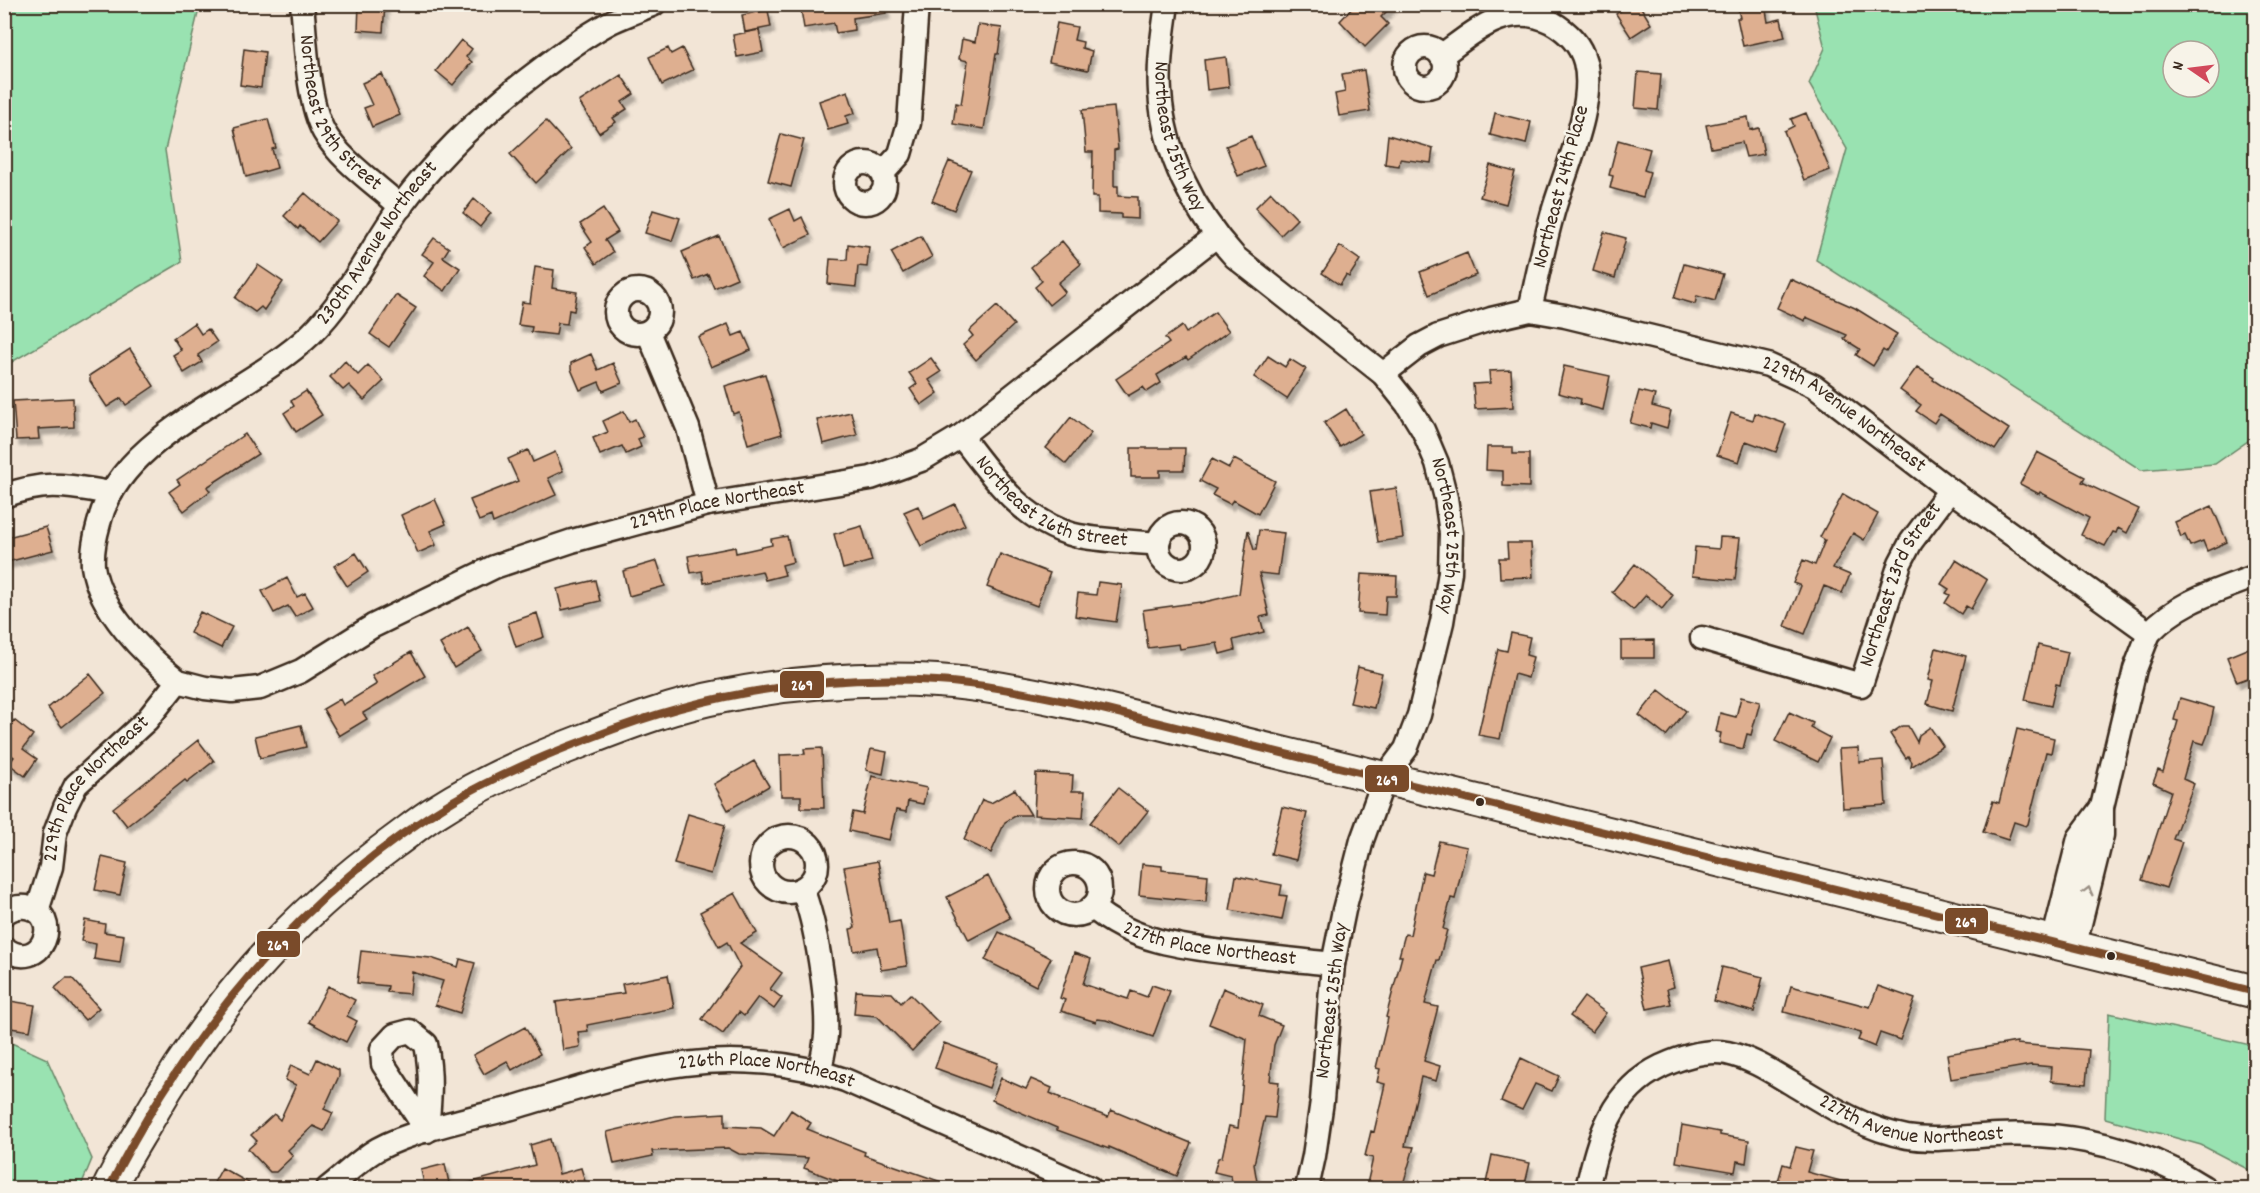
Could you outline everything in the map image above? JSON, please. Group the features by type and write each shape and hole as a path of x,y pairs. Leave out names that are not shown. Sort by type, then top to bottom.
{"main road":[{"path":"110,1188 173,1074 225,1001 318,902 358,868 436,811 497,777 632,722 722,696 786,686 873,680 938,681 1007,689 1101,708 2256,992"}],"street":[{"name":"Northeast 29th Street","path":"302,4 311,87 324,132 340,153 400,207"},
{"name":"230th Avenue Northeast","path":"111,493 134,464 159,439 281,359 311,333 335,306 400,207 445,154 513,90 566,50 608,13 654,4"},
{"path":"883,173 900,154 909,123 917,4"},
{"name":"Northeast 25th Way","path":"1167,4 1161,49 1160,91 1165,129 1192,200 1216,236 1235,257 1383,374 1407,404 1428,441 1437,463 1446,498 1451,533 1450,572 1442,622 1419,715 1406,748 1385,777 1362,840 1344,910 1333,964 1322,1101 1314,1156 1306,1188"},
{"name":"Northeast 24th Place","path":"1441,56 1484,25 1502,16 1524,14 1544,18 1564,29 1578,43 1586,62 1587,87 1583,119 1552,214 1530,310"},
{"name":"229th Place Northeast","path":"111,493 99,521 93,566 99,589 119,621 154,662 178,681 205,688 232,691 260,688 301,671 373,626 494,567 572,541 708,504 871,478 921,460 961,436 1216,236"},
{"name":"229th Avenue Northeast","path":"1383,374 1419,346 1438,336 1491,319 1530,310 1565,316 1768,365 1814,387 1950,490 2149,633"},
{"path":"648,332 688,428 708,504"},
{"name":"Northeast 26th Street","path":"961,436 1003,489 1024,509 1052,528 1076,535 1158,544"},
{"path":"4,496 27,488 59,484 111,493"},
{"name":"Northeast 23rd Street","path":"1702,638 1861,685 1900,563 1911,542 1950,490"},
{"path":"2064,945 2102,835 2102,807 2135,669 2149,633 2166,615 2186,604 2256,576"},
{"name":"229th Place Northeast","path":"37,911 51,867 55,833 76,785 147,720 178,681"},
{"path":"802,889 815,937 825,1001 826,1035 820,1071"},
{"path":"4,914 22,906 37,911 46,925 47,933 40,948 26,955 18,955 4,948"},
{"name":"227th Place Northeast","path":"1092,907 1101,915 1128,930 1157,940 1188,947 1333,964"},
{"name":"227th Avenue Northeast","path":"1587,1188 1599,1139 1612,1111 1629,1089 1651,1071 1677,1059 1703,1053 1726,1053 1755,1062 1838,1111 1874,1128 1908,1137 1954,1139 1998,1135 2081,1140 2129,1152 2173,1169 2205,1188"},
{"name":"226th Place Northeast","path":"328,1188 377,1150 427,1131 625,1077 684,1064 730,1062 778,1063 820,1071 1090,1188"}],"green space":[{"path":"4,5 200,5 165,150 182,262 5,366"},
{"path":"1814,5 2255,5 2255,436 2215,464 2141,470 1816,260 1847,149 1809,84 1825,48"},
{"path":"2109,1013 2255,1046 2255,1173 2201,1145 2105,1118"},
{"path":"5,1040 47,1059 92,1159 80,1188 5,1188"}],"building":[{"path":"359,4 385,4 383,32 358,30"},
{"path":"800,4 885,4 886,13 853,18 854,30 836,33 834,23 804,28"},
{"path":"1356,4 1394,4 1381,17 1388,24 1365,47 1340,21"},
{"path":"1630,4 1639,4 1651,24 1631,37 1616,14"},
{"path":"1737,4 1765,4 1768,22 1781,19 1785,37 1743,46 1737,18 1740,18"},
{"path":"768,10 771,27 745,32 742,15"},
{"path":"1057,23 1077,27 1074,40 1083,42 1082,48 1092,51 1088,70 1049,62"},
{"path":"978,25 1002,28 984,129 953,124 956,103 961,104 968,61 959,59 962,39 975,42"},
{"path":"759,30 763,52 737,57 733,35"},
{"path":"461,40 472,49 466,57 472,62 453,85 436,71"},
{"path":"668,48 671,54 682,48 693,70 662,85 649,57"},
{"path":"244,49 265,52 261,88 240,85"},
{"path":"1226,57 1229,87 1207,90 1204,60"},
{"path":"1364,70 1370,111 1339,116 1335,94 1345,92 1342,74"},
{"path":"1638,72 1661,74 1658,110 1635,108"},
{"path":"382,74 400,115 372,127 364,108 372,105 362,83"},
{"path":"621,75 634,94 622,102 627,109 613,118 616,122 599,133 579,102"},
{"path":"848,91 855,113 846,116 848,124 828,130 819,101"},
{"path":"1114,107 1118,149 1114,150 1114,186 1118,186 1118,196 1138,197 1138,219 1121,218 1121,214 1098,213 1098,197 1092,197 1093,152 1086,152 1082,110"},
{"path":"1495,113 1531,122 1526,144 1490,135"},
{"path":"1806,113 1830,170 1804,180 1784,131 1794,126 1791,119"},
{"path":"1748,117 1750,130 1759,128 1764,154 1746,157 1742,142 1711,148 1706,125"},
{"path":"268,119 276,148 272,149 277,168 246,177 234,128"},
{"path":"546,121 571,149 536,183 510,154"},
{"path":"781,134 804,140 791,187 768,181"},
{"path":"1388,135 1433,148 1431,163 1400,159 1399,166 1385,164"},
{"path":"1251,136 1264,166 1238,176 1226,146"},
{"path":"1618,140 1650,149 1644,170 1650,172 1643,197 1610,188 1613,176 1609,175"},
{"path":"949,161 971,170 954,210 932,201"},
{"path":"1490,165 1515,172 1506,204 1480,197"},
{"path":"1271,192 1297,219 1281,235 1255,208"},
{"path":"305,193 337,221 318,242 300,226 298,229 284,216"},
{"path":"474,199 491,213 480,227 463,213"},
{"path":"603,209 618,232 605,240 613,252 596,264 585,247 592,242 580,224"},
{"path":"790,209 795,221 802,217 810,235 783,248 769,219"},
{"path":"653,210 680,218 672,241 645,233"},
{"path":"1604,232 1626,238 1615,278 1593,271"},
{"path":"719,236 737,278 714,288 708,274 694,280 682,252"},
{"path":"921,236 932,257 903,273 891,252"},
{"path":"434,238 449,248 443,257 460,268 445,291 424,276 434,262 422,254"},
{"path":"1062,241 1081,264 1058,283 1065,292 1049,305 1035,287 1042,281 1031,267"},
{"path":"848,244 869,247 867,267 858,266 856,287 828,284 830,259 847,260"},
{"path":"1340,246 1360,260 1349,277 1346,275 1340,285 1322,273"},
{"path":"1467,253 1476,275 1429,295 1420,272"},
{"path":"1684,264 1723,274 1715,301 1697,296 1695,304 1674,298"},
{"path":"258,265 283,282 264,310 261,307 255,312 235,298"},
{"path":"535,267 554,270 552,288 577,292 574,311 569,310 567,324 558,323 556,335 531,332 532,327 518,325 522,302 530,303"},
{"path":"1790,279 1855,308 1897,334 1886,352 1883,350 1873,366 1856,355 1860,349 1844,339 1847,335 1806,317 1805,321 1777,308"},
{"path":"396,295 416,308 389,347 370,334"},
{"path":"997,306 1014,325 976,360 963,345 973,336 969,331"},
{"path":"1215,312 1229,331 1188,360 1186,357 1157,375 1161,383 1147,392 1143,387 1128,396 1116,379 1169,343 1165,338 1182,326 1186,333"},
{"path":"194,323 201,334 208,329 217,342 198,355 202,362 184,373 173,355 181,350 173,338"},
{"path":"728,324 733,336 743,332 751,350 711,367 698,337"},
{"path":"130,349 154,386 126,405 121,398 107,407 90,381 90,375"},
{"path":"591,354 598,370 613,363 622,383 603,391 599,382 580,390 571,369 571,363"},
{"path":"1268,356 1285,367 1290,359 1306,369 1287,399 1254,377"},
{"path":"931,358 941,372 929,380 938,393 921,405 910,389 917,384 909,373"},
{"path":"345,361 358,375 368,365 384,381 364,400 349,385 343,390 330,377"},
{"path":"1564,366 1610,376 1603,410 1580,404 1581,399 1558,393"},
{"path":"1917,367 1934,378 1933,380 2009,429 1995,450 1940,414 1934,423 1916,411 1921,405 1900,390"},
{"path":"1511,370 1513,407 1475,409 1473,384 1490,383 1489,371"},
{"path":"765,374 782,434 748,444 739,412 733,414 725,386"},
{"path":"306,391 322,415 296,432 284,413 294,406 291,401"},
{"path":"1639,391 1655,395 1652,406 1671,411 1667,428 1651,423 1650,428 1630,423"},
{"path":"73,398 74,427 38,429 39,439 16,440 13,401"},
{"path":"1346,409 1361,434 1340,447 1324,423"},
{"path":"624,411 629,422 635,419 643,437 638,439 641,447 626,454 622,446 600,455 593,438 608,432 603,421"},
{"path":"851,412 857,435 823,444 817,420"},
{"path":"1731,413 1753,420 1755,413 1786,424 1776,452 1746,441 1739,462 1717,455"},
{"path":"1071,417 1091,433 1066,464 1046,448"},
{"path":"245,434 258,454 207,487 210,491 184,511 169,492 180,484 177,480"},
{"path":"1487,447 1513,447 1513,454 1529,454 1529,487 1503,486 1503,471 1486,470"},
{"path":"1131,448 1185,448 1184,470 1160,470 1160,477 1131,477"},
{"path":"528,450 533,462 555,452 563,471 548,478 556,495 493,523 491,516 479,521 470,500 518,481 508,459"},
{"path":"2037,452 2085,477 2082,482 2139,509 2127,533 2118,528 2105,546 2081,535 2089,518 2020,484"},
{"path":"1212,459 1229,468 1234,459 1275,481 1258,514 1233,500 1230,504 1212,495 1216,489 1200,481"},
{"path":"1396,488 1403,538 1378,542 1370,492"},
{"path":"1843,494 1878,514 1864,540 1853,533 1833,568 1850,575 1842,593 1824,586 1805,634 1785,626 1801,586 1793,583 1803,560 1815,565 1825,540 1820,537"},
{"path":"435,499 446,524 430,531 436,545 418,553 401,515"},
{"path":"955,504 965,525 921,546 904,512 918,506 924,519"},
{"path":"2212,506 2227,542 2207,551 2203,541 2190,546 2185,535 2181,537 2175,522"},
{"path":"862,526 872,561 843,569 834,534"},
{"path":"46,527 53,550 4,563 4,538"},
{"path":"1248,530 1254,550 1256,550 1259,530 1284,533 1278,575 1259,573 1269,615 1260,617 1264,632 1233,640 1235,650 1220,654 1217,643 1180,649 1179,644 1148,648 1143,610 1200,603 1239,594"},
{"path":"787,536 793,562 782,565 785,575 765,580 762,571 704,583 702,571 691,573 688,556 735,547 736,553 772,545 771,539"},
{"path":"1720,537 1740,538 1735,580 1692,576 1695,547 1719,549"},
{"path":"1507,543 1531,543 1533,577 1500,578 1499,558 1508,558"},
{"path":"356,553 368,572 347,586 334,566"},
{"path":"1000,554 1050,573 1037,606 987,587"},
{"path":"1956,560 1987,580 1971,609 1966,606 1961,614 1945,603 1950,595 1946,593 1949,589 1941,584"},
{"path":"657,561 665,586 629,596 623,571"},
{"path":"1635,564 1673,595 1662,609 1646,595 1633,610 1612,592"},
{"path":"1361,574 1397,576 1396,596 1386,596 1385,615 1358,613"},
{"path":"287,578 297,597 305,593 313,607 295,617 288,606 274,613 262,591"},
{"path":"595,580 600,601 562,610 557,589"},
{"path":"1098,582 1122,585 1116,622 1075,616 1078,593 1096,595"},
{"path":"200,612 232,627 221,648 190,633"},
{"path":"537,613 544,637 516,647 508,623"},
{"path":"468,627 482,651 454,668 440,644"},
{"path":"1511,633 1530,637 1526,655 1533,657 1528,678 1514,674 1500,739 1478,735 1498,649 1507,651"},
{"path":"1654,640 1654,658 1621,658 1621,641"},
{"path":"2038,645 2068,652 2060,685 2056,684 2051,706 2025,700"},
{"path":"2256,645 2256,675 2237,682 2227,657"},
{"path":"1936,648 1966,656 1952,711 1927,704 1933,681 1928,680"},
{"path":"411,652 425,676 363,713 367,719 339,736 323,709 340,699 343,705 377,684 372,676"},
{"path":"1358,667 1382,673 1374,708 1350,703"},
{"path":"90,674 105,693 62,727 48,708"},
{"path":"1659,690 1686,711 1666,736 1639,715"},
{"path":"1741,697 1760,702 1751,735 1747,734 1743,749 1719,743 1721,733 1716,732 1720,713 1736,717"},
{"path":"2180,698 2214,708 2204,744 2194,741 2183,779 2194,784 2173,839 2182,842 2166,888 2142,880 2171,791 2153,783 2158,770 2163,772 2178,721 2174,720"},
{"path":"1789,712 1813,723 1811,728 1830,738 1818,762 1775,741"},
{"path":"14,720 33,735 23,749 37,759 25,776 9,764 14,757 4,750 4,733"},
{"path":"301,725 306,747 260,758 255,736"},
{"path":"1902,726 1908,726 1917,742 1919,735 1930,727 1943,746 1911,767 1912,762 1908,756 1906,758 1890,734"},
{"path":"2017,729 2054,738 2051,753 2046,752 2028,824 2026,826 2014,822 2008,840 1983,832 1993,801 1999,803"},
{"path":"198,740 214,761 187,782 185,780 127,826 113,808"},
{"path":"822,748 824,808 801,808 801,796 781,796 780,755 805,754 804,749"},
{"path":"1858,748 1859,762 1883,760 1886,805 1843,808 1839,749"},
{"path":"871,749 887,752 883,774 866,770"},
{"path":"754,761 769,786 728,810 714,784"},
{"path":"1036,773 1073,775 1072,791 1085,791 1083,818 1034,815"},
{"path":"872,776 927,788 923,804 908,801 906,812 896,810 889,840 849,831 853,812 863,814"},
{"path":"1118,788 1148,811 1119,847 1090,823"},
{"path":"1015,789 1031,815 1017,815 1005,822 991,853 964,840 982,800 991,803"},
{"path":"1282,807 1307,813 1296,860 1271,854"},
{"path":"688,814 725,825 711,874 674,864"},
{"path":"1439,841 1467,847 1455,899 1451,898 1443,929 1447,930 1425,1004 1438,1007 1424,1061 1440,1066 1436,1081 1421,1077 1405,1146 1414,1147 1402,1188 1366,1188 1373,1158 1365,1156 1371,1131 1374,1132 1385,1084 1377,1082 1380,1069 1376,1068 1388,1018 1386,1017 1402,956 1399,956 1405,934 1410,935 1423,872 1431,874"},
{"path":"102,857 127,863 120,895 95,890"},
{"path":"878,861 889,923 900,921 907,966 881,970 877,947 854,951 850,929 855,928 844,867"},
{"path":"1142,864 1162,866 1162,870 1208,875 1206,902 1139,895"},
{"path":"988,876 1010,918 969,940 947,897"},
{"path":"1236,876 1282,885 1280,895 1287,896 1282,920 1230,910"},
{"path":"735,893 757,933 740,943 782,973 770,989 782,998 774,1009 758,997 744,1016 739,1012 723,1034 702,1019 740,967 727,942 719,947 700,912"},
{"path":"85,920 105,924 104,932 124,935 120,963 94,959 96,944 81,941"},
{"path":"999,932 1051,958 1036,986 985,960"},
{"path":"361,951 431,958 458,967 460,959 475,963 460,1013 435,1005 443,981 412,972 410,994 387,992 388,986 357,983"},
{"path":"1074,953 1091,959 1083,984 1128,999 1131,991 1147,997 1152,985 1170,991 1153,1037 1106,1020 1097,1019 1096,1022 1061,1011 1065,1000 1060,998"},
{"path":"1668,961 1674,987 1667,989 1671,1004 1647,1009 1638,968"},
{"path":"1722,967 1763,977 1754,1012 1714,1001"},
{"path":"668,975 674,1008 587,1025 588,1031 578,1032 580,1047 563,1050 556,1002 624,993 622,984"},
{"path":"66,978 72,978 99,1008 85,1020 55,988"},
{"path":"328,986 355,1000 347,1016 357,1021 346,1042 309,1022"},
{"path":"1791,986 1870,1007 1878,986 1915,999 1900,1040 1880,1033 1875,1047 1858,1040 1861,1033 1784,1012"},
{"path":"1223,988 1263,1005 1259,1016 1282,1025 1274,1045 1270,1081 1279,1082 1275,1118 1265,1117 1254,1164 1258,1188 1233,1188 1231,1176 1214,1172 1218,1158 1222,1157 1229,1126 1238,1128 1247,1039 1209,1024"},
{"path":"856,991 892,993 901,1003 910,994 939,1023 912,1051 877,1016 854,1014"},
{"path":"1584,997 1606,1013 1592,1032 1570,1016"},
{"path":"4,1000 35,1005 30,1031 4,1027"},
{"path":"525,1027 540,1054 512,1070 507,1061 484,1074 473,1055"},
{"path":"2017,1042 2017,1044 2089,1050 2086,1084 2051,1081 2052,1067 2031,1065 1951,1079 1947,1054"},
{"path":"944,1043 998,1063 989,1088 935,1068"},
{"path":"1521,1058 1559,1076 1552,1091 1535,1084 1522,1110 1501,1101"},
{"path":"317,1059 339,1070 339,1076 324,1109 333,1113 324,1131 313,1126 288,1150 293,1156 276,1172 270,1172 248,1149 257,1141 251,1135 274,1114 280,1120 296,1085 285,1080 291,1065 310,1074"},
{"path":"1001,1078 1026,1089 1031,1079 1052,1088 1050,1093 1060,1099 1108,1117 1111,1110 1191,1143 1177,1176 1109,1147 1109,1149 1057,1130 1057,1128 992,1100"},
{"path":"791,1110 811,1123 807,1129 865,1152 864,1155 953,1186 953,1188 856,1188 804,1168 808,1158 739,1154 728,1148 652,1151 653,1156 614,1164 607,1132 675,1116 725,1113 725,1126 761,1128 774,1136"},
{"path":"1682,1125 1749,1140 1746,1163 1737,1161 1735,1172 1676,1162"},
{"path":"550,1139 559,1174 581,1168 587,1188 466,1188 465,1184 535,1165 530,1145"},
{"path":"1796,1147 1813,1151 1807,1172 1852,1184 1851,1188 1776,1188 1783,1164 1790,1166"},
{"path":"1492,1155 1530,1163 1524,1188 1485,1188"},
{"path":"445,1164 450,1188 425,1188 421,1170"},
{"path":"222,1168 258,1188 211,1188"}],"transit line":[{"name":"269","path":"109,1188 174,1075 212,1021 254,970 299,922 347,877 399,837 453,801 504,774 593,737 677,709 720,698 805,684 849,681 937,681 1033,694 1090,706 2256,992"}]}
